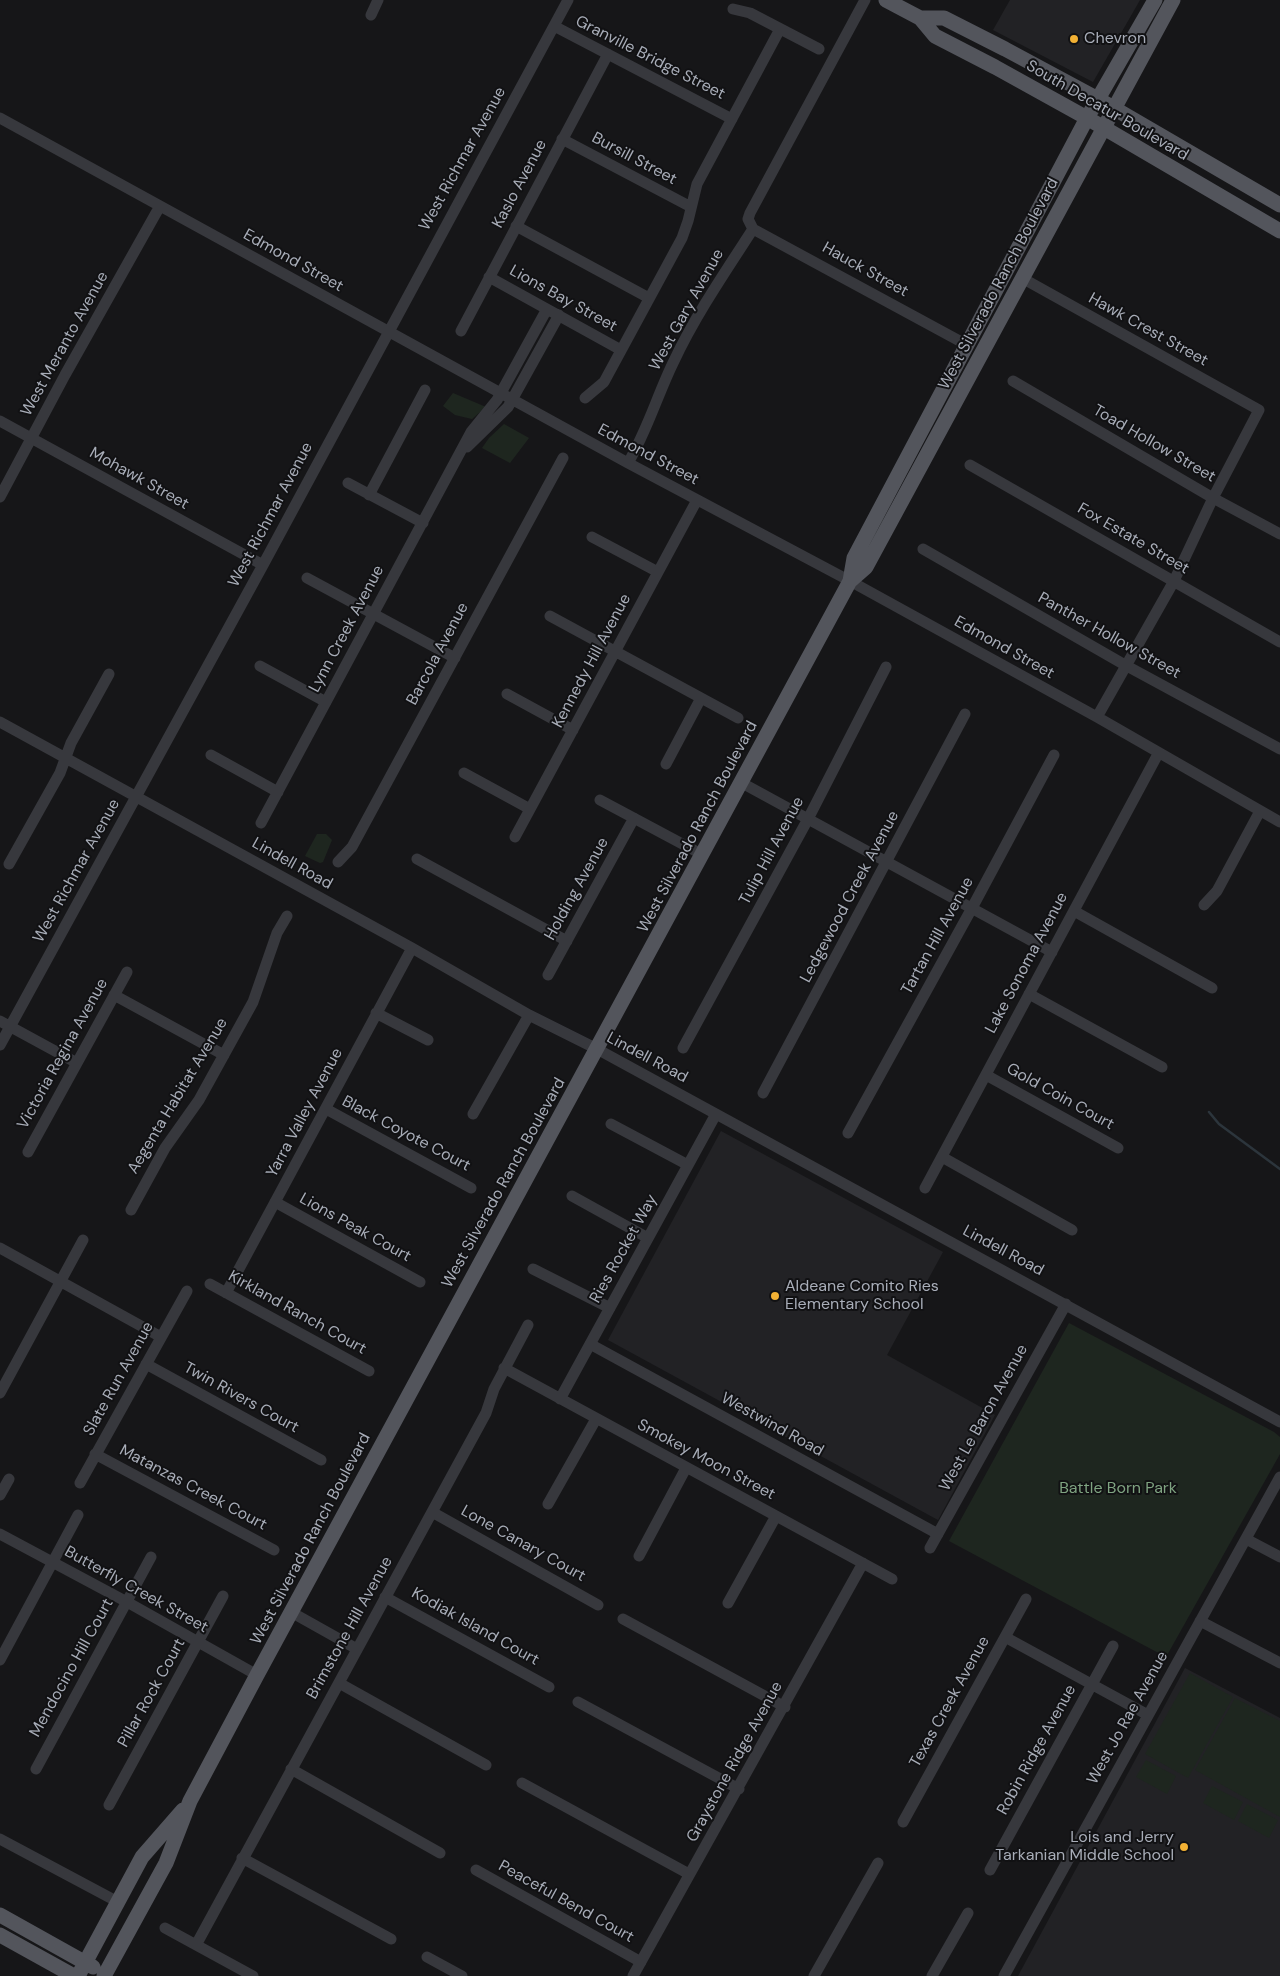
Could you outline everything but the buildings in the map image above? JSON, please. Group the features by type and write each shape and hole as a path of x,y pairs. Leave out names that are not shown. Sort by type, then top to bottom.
{"main road":[{"name":"South Decatur Boulevard","path":"886,0 920,18 935,36 1087,118 1280,231"},
{"name":"West Silverado Ranch Boulevard","path":"106,1975 166,1863 190,1801 742,783 850,581 854,558 1087,118 1154,0"},
{"name":"West Silverado Ranch Boulevard","path":"850,581 866,567 1172,0"},
{"name":"South Decatur Boulevard","path":"920,18 944,18 1098,99 1280,205"},
{"name":"West Silverado Ranch Boulevard","path":"82,1969 142,1857 190,1801"},
{"path":"0,1915 82,1969 106,1975"},
{"path":"0,1935 74,1976"}],"street":[{"path":"371,15 378,0"},
{"name":"West Richmar Avenue","path":"0,1045 5,1024 136,797 568,0"},
{"name":"West Gary Avenue","path":"628,463 641,441 673,362 751,225 750,213 865,0"},
{"path":"733,9 750,13 819,49"},
{"name":"Granville Bridge Street","path":"554,26 732,119"},
{"path":"585,398 604,382 682,238 697,184 780,29"},
{"name":"Kaslo Avenue","path":"461,331 608,54"},
{"name":"Edmond Street","path":"0,118 387,332 850,581 1280,822"},
{"name":"Bursill Street","path":"562,139 691,208"},
{"name":"West Meranto Avenue","path":"0,497 65,375 160,206"},
{"name":"Hauck Street","path":"751,225 967,345"},
{"path":"516,226 649,298"},
{"name":"Lions Bay Street","path":"489,277 621,350"},
{"name":"Hawk Crest Street","path":"1022,278 1259,410 1213,498"},
{"name":"Lynn Creek Avenue","path":"261,823 475,426 501,394 547,309"},
{"name":"Lynn Creek Avenue","path":"462,451 501,415 512,400 559,315"},
{"name":"Toad Hollow Street","path":"1013,381 1213,498 1280,534"},
{"path":"369,494 425,390"},
{"name":"Mohawk Street","path":"0,422 263,565"},
{"name":"Barcola Avenue","path":"338,862 352,847 563,458"},
{"name":"Fox Estate Street","path":"970,465 1280,642"},
{"path":"348,483 423,524"},
{"path":"1097,718 1125,665 1174,581 1213,498"},
{"name":"Kennedy Hill Avenue","path":"515,836 697,500"},
{"path":"592,537 658,572"},
{"name":"Panther Hollow Street","path":"922,549 1125,665 1280,749"},
{"path":"307,578 455,658"},
{"path":"550,616 738,718"},
{"path":"260,666 326,702"},
{"name":"Tulip Hill Avenue","path":"683,1048 808,819 886,667"},
{"path":"9,864 60,773 70,743 109,674"},
{"path":"507,694 573,730"},
{"path":"666,764 701,698"},
{"name":"Ledgewood Creek Avenue","path":"763,1094 966,714"},
{"name":"Lindell Road","path":"0,722 412,948 529,1015 716,1114 1280,1422"},
{"name":"Tartan Hill Avenue","path":"848,1133 1054,754"},
{"name":"Lake Sonoma Avenue","path":"925,1188 1158,754"},
{"path":"211,755 278,792"},
{"path":"464,773 530,809"},
{"path":"742,783 1052,952"},
{"path":"600,800 703,855"},
{"path":"1204,905 1218,891 1260,811"},
{"name":"Holding Avenue","path":"548,975 634,818"},
{"path":"417,859 567,941"},
{"path":"1074,911 1212,988"},
{"name":"Aegenta Habitat Avenue","path":"130,1210 165,1148 199,1100 253,1002 277,933 287,916"},
{"name":"Yarra Valley Avenue","path":"226,1293 412,948"},
{"name":"Victoria Regina Avenue","path":"28,1152 127,972"},
{"path":"1030,994 1162,1067"},
{"path":"114,995 224,1055"},
{"path":"376,1013 428,1040"},
{"path":"473,1114 529,1015"},
{"path":"5,1024 77,1064"},
{"name":"Gold Coin Court","path":"986,1075 1118,1148"},
{"name":"Black Coyote Court","path":"326,1110 471,1188"},
{"name":"Ries Rocket Way","path":"560,1399 716,1114"},
{"path":"611,1124 688,1165"},
{"path":"942,1157 1072,1230"},
{"path":"572,1196 648,1238"},
{"name":"Lions Peak Court","path":"275,1202 420,1282"},
{"path":"0,1393 83,1240"},
{"path":"0,1248 161,1337"},
{"path":"533,1269 610,1308"},
{"name":"Kirkland Ranch Court","path":"210,1284 369,1371"},
{"name":"Slate Run Avenue","path":"80,1483 187,1291"},
{"name":"West Le Baron Avenue","path":"930,1548 1066,1304"},
{"name":"Brimstone Hill Avenue","path":"196,1945 486,1413 494,1388 528,1325"},
{"name":"Westwind Road","path":"590,1344 938,1534"},
{"name":"Twin Rivers Court","path":"146,1364 321,1460"},
{"name":"Smokey Moon Street","path":"504,1368 892,1579"},
{"path":"548,1504 596,1419"},
{"name":"Matanzas Creek Court","path":"96,1454 274,1550"},
{"path":"640,1556 686,1468"},
{"name":"West Jo Rae Avenue","path":"1004,1976 1280,1477"},
{"path":"0,1495 9,1479"},
{"name":"Lone Canary Court","path":"432,1512 598,1605"},
{"path":"0,1660 78,1515"},
{"path":"728,1603 776,1516"},
{"name":"Butterfly Creek Street","path":"0,1534 257,1675"},
{"path":"1246,1539 1280,1557"},
{"name":"Mendocino Hill Court","path":"36,1768 151,1556"},
{"name":"Graystone Ridge Avenue","path":"633,1976 785,1707 863,1563"},
{"name":"Pillar Rock Court","path":"109,1805 223,1596"},
{"name":"Kodiak Island Court","path":"385,1597 549,1687"},
{"name":"Texas Creek Avenue","path":"902,1822 1026,1599"},
{"path":"291,1612 357,1649"},
{"path":"623,1619 785,1707"},
{"path":"1200,1622 1280,1663"},
{"path":"1005,1637 1148,1715"},
{"name":"Robin Ridge Avenue","path":"990,1870 1113,1646"},
{"path":"339,1683 486,1765"},
{"path":"578,1702 739,1789"},
{"path":"291,1769 440,1853"},
{"path":"522,1783 690,1874"},
{"path":"0,1839 118,1902"},
{"path":"242,1858 391,1938"},
{"path":"814,1976 878,1863"},
{"name":"Peaceful Bend Court","path":"476,1870 641,1962"},
{"path":"932,1976 968,1913"},
{"path":"165,1928 253,1976"},
{"path":"428,1957 462,1976"}],"shaded area":[{"path":"1010,0 1140,0 1093,82 993,30"},
{"name":"Aldeane Comito Ries Elementary School","path":"721,1131 943,1252 887,1355 995,1415 938,1520 608,1340"},
{"name":"Lois and Jerry Tarkanian Middle School","path":"1185,1668 1280,1718 1280,1976 1018,1976"}],"green space":[{"path":"453,393 486,407 472,419 455,415 443,406"},
{"path":"504,424 529,438 510,463 482,448 489,438"},
{"path":"317,834 326,834 332,840 323,862 320,863 305,856"},
{"name":"Battle Born Park","path":"1069,1323 1274,1432 1280,1437 1280,1454 1166,1657 949,1541"},
{"path":"1190,1673 1233,1697 1188,1778 1145,1754"},
{"path":"1235,1698 1280,1721 1280,1817 1195,1770"},
{"path":"1146,1760 1176,1776 1167,1794 1136,1777"},
{"path":"1212,1786 1243,1802 1234,1820 1203,1803"},
{"path":"1247,1804 1278,1820 1269,1838 1238,1821"}],"waterway":[{"path":"1209,1112 1219,1124 1280,1169"}],"place":[{"name":"Chevron","path":"1074,39"},
{"name":"Aldeane Comito Ries Elementary School","path":"775,1296"},
{"name":"Lois and Jerry Tarkanian Middle School","path":"1184,1847"}]}
